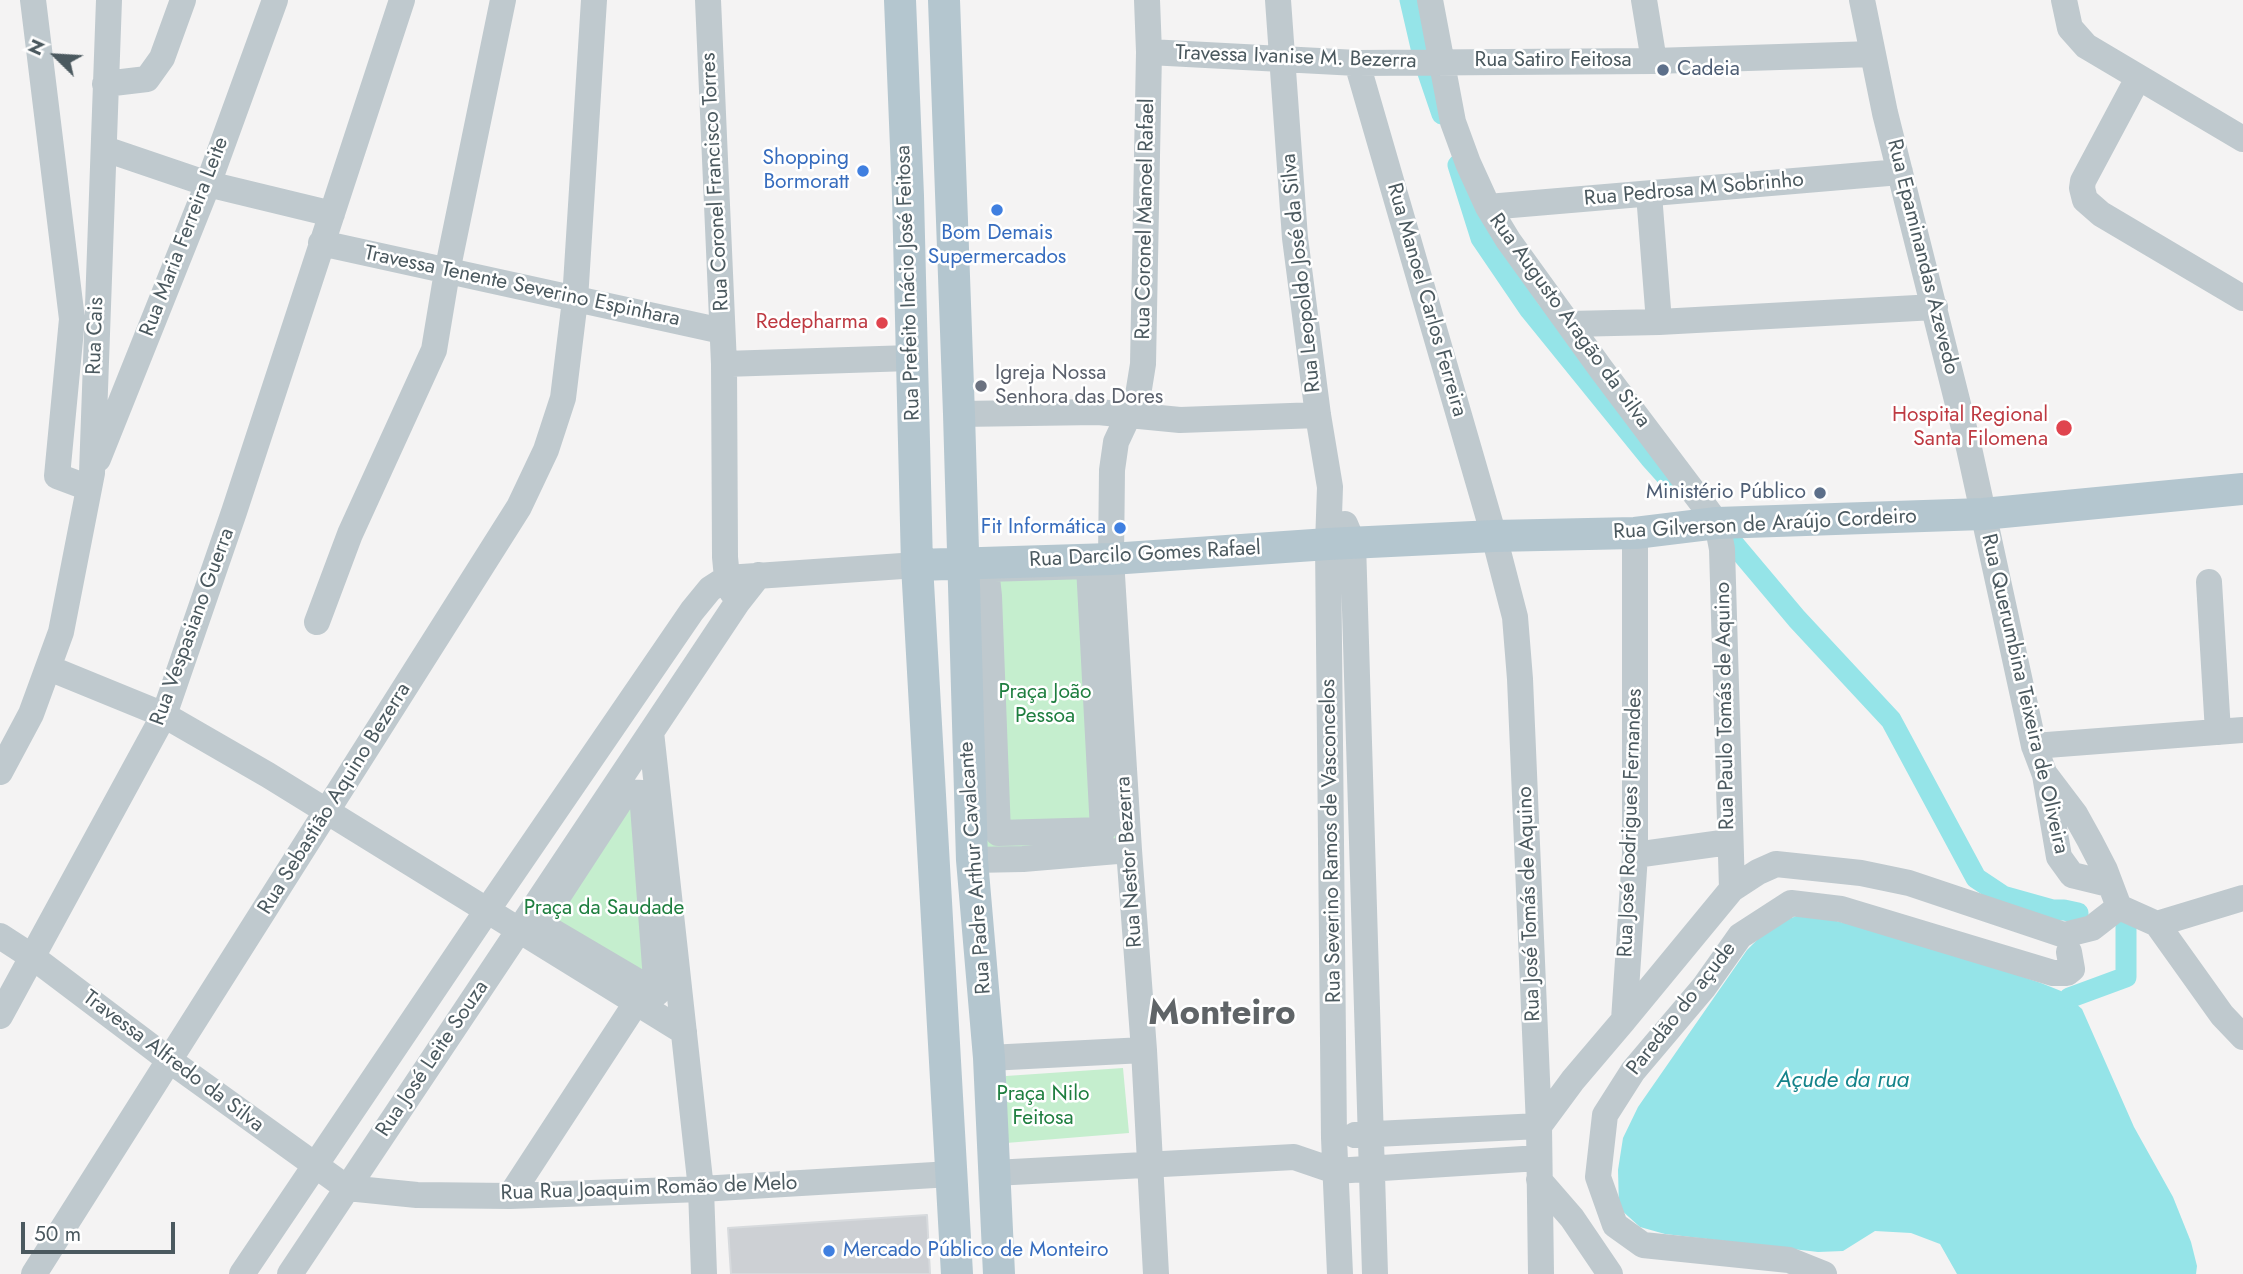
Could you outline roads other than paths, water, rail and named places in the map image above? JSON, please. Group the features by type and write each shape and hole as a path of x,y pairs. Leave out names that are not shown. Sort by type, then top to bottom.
{"main road":[{"name":"Rua Prefeito Inácio José Feitosa","path":"900,0 908,196 917,565"},
{"path":"944,0 960,414 962,563"},
{"path":"903,73 946,70"},
{"path":"908,196 951,194"},
{"name":"Rua Gilverson de Araújo Cordeiro","path":"1340,543 1635,533 1717,523 1983,514 2243,489"},
{"name":"Rua Darcilo Gomes Rafael","path":"917,565 1100,563 1340,543"},
{"name":"Rua Padre Arthur Cavalcante","path":"962,563 971,860 989,1058 999,1274"},
{"name":"Rua Padre Arthur Cavalcante","path":"917,565 957,1274"}],"street":[{"path":"33,0 72,318 57,476 90,481"},
{"name":"Rua Cais","path":"0,772 31,714 61,632 90,481 109,0"},
{"path":"105,84 146,79 162,58 183,0"},
{"name":"Rua Maria Ferreira Leite","path":"90,481 208,184 275,0"},
{"name":"Rua Vespasiano Guerra","path":"0,1016 34,958 164,715 234,512 402,0"},
{"path":"317,622 350,534 434,350 447,272 503,0"},
{"name":"Rua Sebastião Aquino Bezerra","path":"34,1274 519,508 546,450 563,398 575,300 594,0"},
{"name":"Rua Coronel Francisco Torres","path":"708,0 723,331 727,578"},
{"name":"Rua Coronel Manoel Rafael","path":"1100,563 1116,442 1138,395 1143,364 1149,52 1147,0"},
{"name":"Rua Leopoldo José da Silva","path":"1278,0 1295,238 1318,415 1340,543"},
{"name":"Rua Augusto Aragão da Silva","path":"1430,0 1453,122 1488,207 1508,240 1717,523"},
{"path":"1644,0 1654,61"},
{"name":"Rua Epaminandas Azevedo","path":"1861,0 1885,113 1935,307 1983,514"},
{"path":"2064,0 2070,27 2077,39 2243,139"},
{"name":"Travessa Ivanise M. Bezerra","path":"1149,52 1357,64 1442,62"},
{"name":"Rua Satiro Feitosa","path":"1442,62 1654,61 1873,54"},
{"name":"Rua Manoel Carlos Ferreira","path":"1357,64 1494,536"},
{"path":"2138,78 2083,181 2085,200 2101,215 2243,298"},
{"path":"105,149 208,184 332,214"},
{"name":"Rua Pedrosa M Sobrinho","path":"1488,207 1900,172"},
{"path":"1649,194 1659,322"},
{"name":"Travessa Tenente Severino Espinhara","path":"321,243 723,331"},
{"path":"1569,324 1659,322 1935,307"},
{"path":"724,364 911,358"},
{"path":"960,414 1128,414 1180,420 1318,415"},
{"name":"Rua Querumbina Teixeira de Oliveira","path":"1983,514 2034,746 2045,775 2062,863 2076,878 2114,896 2157,924"},
{"name":"Rua Paulo Tomás de Aquino","path":"1717,523 1722,548 1732,889"},
{"name":"Rua José Rodrigues Fernandes","path":"1624,1020 1635,855 1635,533"},
{"name":"Rua José Tomás de Aquino","path":"1494,536 1515,617 1520,679 1539,1126 1541,1274"},
{"name":"Rua Severino Ramos de Vasconcelos","path":"1340,543 1366,983 1375,1274"},
{"name":"Rua Severino Ramos de Vasconcelos","path":"1340,543 1334,984 1334,1138 1340,1274"},
{"path":"1100,563 1103,830 998,833 986,569 1100,563"},
{"name":"Rua Nestor Bezerra","path":"1100,563 1129,850 1144,1050 1156,1274"},
{"path":"737,603 727,578 917,565"},
{"name":"Rua José Leite Souza","path":"347,1188 737,603 759,575"},
{"name":"Rua José Leite Souza","path":"314,1166 692,611 710,589 727,578"},
{"path":"2034,746 2230,731 2209,582"},
{"path":"49,668 164,715 328,811 486,912 684,1032"},
{"path":"623,713 651,732 701,1189 704,1274"},
{"path":"1294,1157 1334,1138 1539,1126 1573,1080 1732,889 1776,864 1861,873 1909,883 2064,935 2092,928 2114,896 2105,870 2075,814 2045,775"},
{"path":"626,792 642,793 643,806 657,993 540,924 626,792"},
{"path":"1635,855 1729,842"},
{"path":"971,860 1023,859 1129,850"},
{"path":"2243,898 2157,924 2222,1015 2243,1037"},
{"name":"Paredão do açude","path":"1824,1274 1788,1260 1643,1245 1615,1226 1598,1177 1605,1115 1633,1071 1704,987 1740,936 1791,903 1841,909 2053,973 2067,973 2072,969 2069,952"},
{"name":"Travessa Alfredo da Silva","path":"0,936 34,958 169,1060 347,1188"},
{"path":"1334,984 1366,983"},
{"path":"510,1196 636,1003"},
{"path":"989,1058 1144,1050"},
{"path":"994,1173 1294,1157 1335,1171 1539,1169 1610,1274"},
{"path":"242,1274 314,1166"},
{"name":"Rua Rua Joaquim Romão de Melo","path":"347,1188 417,1195 510,1196 701,1189 951,1174"},
{"path":"290,1274 347,1188"}],"water":[{"name":"Açude da rua","path":"1804,913 1917,941 2041,983 2061,991 2082,1009 2134,1127 2173,1197 2191,1242 2197,1266 2196,1274 1957,1274 1940,1244 1911,1233 1875,1231 1843,1251 1818,1252 1665,1234 1640,1227 1619,1208 1618,1170 1623,1138 1638,1107 1747,950 1771,926"}],"waterway":[{"path":"1410,0 1422,52"},
{"path":"1427,70 1442,114"},
{"path":"1458,165 1481,238 1530,310 1677,488"},
{"path":"1733,543 1797,619 1891,720 1976,878 2003,896 2053,910 2078,913"},
{"path":"2069,998 2126,977 2126,927"}],"place":[{"name":"Cadeia","path":"1663,70"},
{"name":"Shopping Bormoratt","path":"863,171"},
{"name":"Bom Demais Supermercados","path":"997,210"},
{"name":"Redepharma","path":"882,323"},
{"name":"Igreja Nossa Senhora das Dores","path":"981,386"},
{"name":"Hospital Regional Santa Filomena","path":"2064,428"},
{"name":"Ministério Público","path":"1820,493"},
{"name":"Fit Informática","path":"1120,528"},
{"name":"Mercado Público de Monteiro","path":"829,1251"}],"district":[{"name":"Monteiro","path":"1222,1016"}],"park label":[{"name":"Praça João Pessoa","path":"1045,705"},
{"name":"Praça da Saudade","path":"604,909"},
{"name":"Praça Nilo Feitosa","path":"1043,1107"}]}
